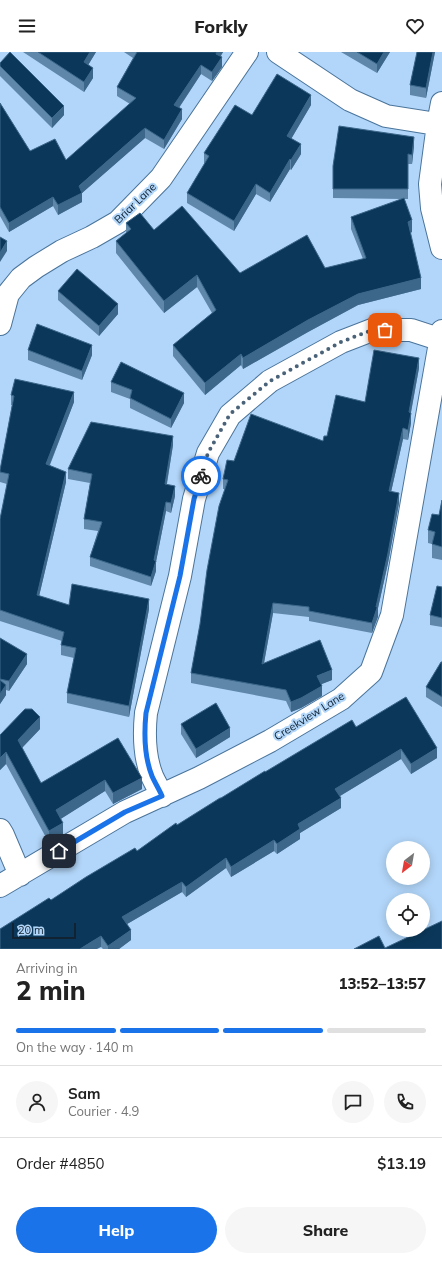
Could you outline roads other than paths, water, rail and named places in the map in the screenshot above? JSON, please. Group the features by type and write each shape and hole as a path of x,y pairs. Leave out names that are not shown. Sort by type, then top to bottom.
{"street":[{"name":"Briar Lane","path":"0,324 8,294 21,278 62,251 92,237 118,222 161,178 247,52"},
{"path":"278,52 350,100 386,116 440,124"},
{"path":"442,103 430,184 432,208 442,248"},
{"path":"162,796 151,775 147,756 144,733 146,713 180,576 194,499 208,453 230,414 270,381 341,342 372,330 411,330 442,337"},
{"name":"Creekview Lane","path":"0,886 125,812 162,796 270,741 341,698 371,672 392,615 442,337"},
{"path":"0,830 20,875"}]}
